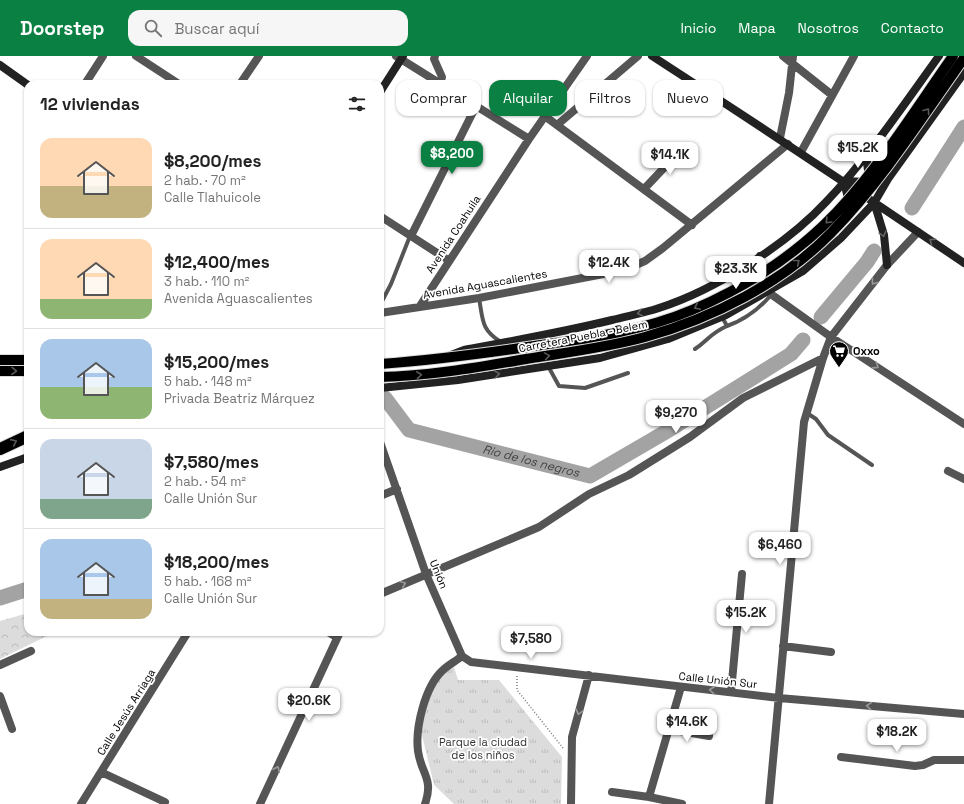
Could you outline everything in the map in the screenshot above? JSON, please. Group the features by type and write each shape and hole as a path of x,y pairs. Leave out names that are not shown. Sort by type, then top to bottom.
{"highway":[{"path":"0,449 24,438"}],"main road":[{"name":"Carretera Puebla - Belem","path":"384,364 442,358 561,342 636,327 692,310 758,275 793,252 823,226 853,194 892,143 953,56"},
{"name":"Carretera Puebla - Belem","path":"384,377 455,370 567,352 644,337 688,324 741,298 795,264 831,234 862,199 964,58"},
{"path":"0,360 24,360"},
{"path":"0,371 24,371"}],"street":[{"path":"88,80 103,56"},
{"path":"136,56 173,80"},
{"path":"243,80 259,56"},
{"path":"435,56 434,59 442,77 441,80"},
{"name":"Avenida Coahuila","path":"420,306 448,260 587,56"},
{"path":"557,125 638,56"},
{"path":"652,56 780,138 964,263"},
{"path":"783,56 832,95"},
{"path":"780,138 793,65 793,56"},
{"path":"801,152 854,56"},
{"name":"Carretera Puebla - Belem","path":"442,358 464,350 592,325 659,308 708,286 760,256 827,202 893,119 939,56"},
{"path":"384,85 400,57 434,80"},
{"path":"0,65 24,82"},
{"path":"384,388 458,380 600,358 668,339 724,316 769,293 803,270 841,238 874,203 888,180 964,73"},
{"path":"481,109 529,139"},
{"path":"410,236 471,116"},
{"path":"546,117 692,225"},
{"path":"893,119 918,137"},
{"name":"Avenida Aguascalientes","path":"384,312 479,298 624,270 645,261 692,225 788,144"},
{"path":"644,189 681,150"},
{"path":"866,154 869,182 884,235 887,265"},
{"path":"844,181 869,182 888,180"},
{"path":"844,181 854,224"},
{"path":"827,202 874,203"},
{"path":"384,219 448,260"},
{"path":"769,804 804,422 823,358 831,337 887,265 918,232"},
{"path":"760,256 758,268 759,281 769,293 831,337 964,424"},
{"path":"708,286 718,288 728,297 730,305 724,316"},
{"path":"384,592 539,527 590,494 629,475 678,444 743,398 823,358"},
{"name":"Unión","path":"384,453 426,574 462,656"},
{"path":"0,467 24,458"},
{"path":"948,471 964,479"},
{"path":"384,494 397,489"},
{"path":"731,692 742,574"},
{"name":"Calle Jesús Arriaga","path":"81,804 186,636"},
{"path":"260,804 338,636"},
{"path":"783,646 831,652"},
{"path":"0,665 31,650"},
{"path":"425,804 429,787 418,752 418,730 426,695 442,671 462,656"},
{"name":"Calle Unión Sur","path":"462,656 471,662 681,687 779,698 964,714"},
{"path":"571,804 572,737 589,675"},
{"path":"649,797 681,687"},
{"path":"0,696 12,729"},
{"path":"669,729 709,736"},
{"path":"841,757 915,766 923,765 934,760 964,760"},
{"path":"102,772 165,802"},
{"path":"612,792 649,797 682,804"}],"lane":[{"path":"384,297 391,284 410,236"},
{"path":"695,349 705,342 713,332 738,322 761,306 769,293"},
{"path":"479,298 485,326 490,335 503,343"},
{"path":"724,316 726,326"},
{"path":"548,366 559,386 585,388 628,373"},
{"path":"807,413 816,419 828,435 872,465"}],"path":[{"path":"517,668 517,690 572,759"}],"green space":[{"path":"24,614 24,636 47,636 0,659 0,621"},
{"name":"Parque la ciudad de los niños","path":"454,667 458,680 499,680 562,757 561,804 454,804 434,785 421,731 430,693 443,674"}],"waterway":[{"name":"Rio de los negros","path":"912,208 964,127"},
{"name":"Rio de los negros","path":"821,317 867,262 874,251"},
{"name":"Rio de los negros","path":"384,398 409,430 590,476 669,430 791,354 803,340"},
{"name":"Rio de los negros","path":"0,598 24,590"}],"place":[{"name":"Oxxo","path":"839,368"}]}
